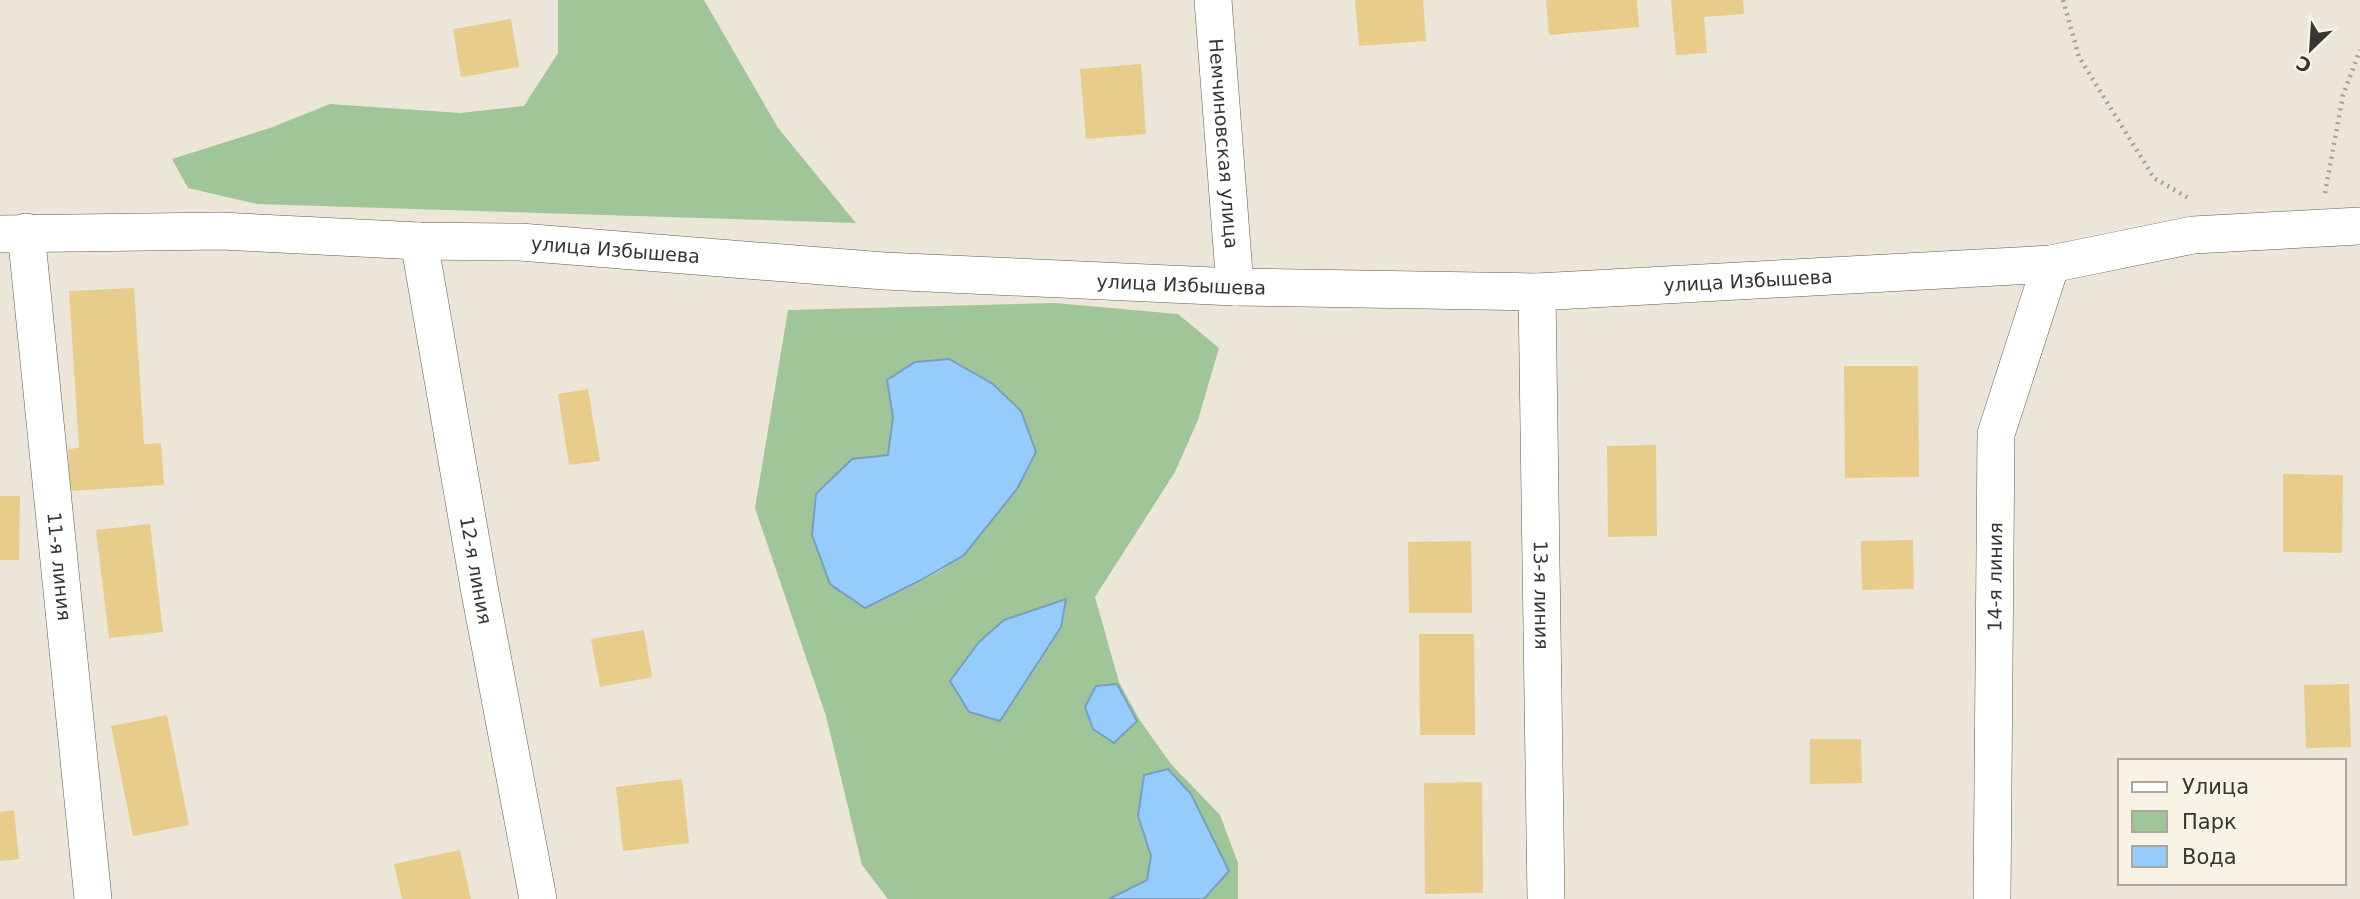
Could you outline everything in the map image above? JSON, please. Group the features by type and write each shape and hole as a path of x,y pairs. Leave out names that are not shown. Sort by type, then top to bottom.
{"street":[{"name":"Немчиновская улица","path":"1213,0 1235,287"},
{"name":"улица Избышева","path":"13,233 220,231 419,241 520,242 884,271 1235,287 1537,292 2050,264 2193,235 2360,226"},
{"name":"11-я линия","path":"13,233 93,899"},
{"name":"12-я линия","path":"419,241 469,534 538,899"},
{"name":"14-я линия","path":"1992,899 1996,433 2050,264"},
{"name":"13-я линия","path":"1537,292 1546,899"}],"path":[{"path":"2063,0 2079,57 2154,178 2199,205"},
{"path":"2319,228 2343,96 2360,50"}],"green space":[{"path":"558,0 704,0 778,128 856,223 257,204 188,188 172,159 270,128 330,104 460,113 524,106 558,53"},
{"path":"1055,303 1178,314 1219,348 1198,420 1175,472 1095,597 1119,682 1139,719 1171,764 1220,815 1238,863 1238,899 1204,899 1229,870 1191,794 1138,816 1151,856 1147,880 1109,899 888,899 862,865 826,716 755,508 788,310","holes":["887,380 974,540 964,552 938,572 865,608 852,459 888,455 893,417"]}],"water":[{"path":"949,359 993,384 1021,411 1036,452 1017,489 964,555 865,608 830,584 812,535 816,494 852,459 888,455 893,417 887,380 915,362"},
{"path":"1066,599 1061,627 1000,721 969,712 950,681 979,642 1004,620"},
{"path":"1117,684 1137,721 1114,743 1093,729 1085,707 1096,686"},
{"path":"1168,769 1191,794 1229,871 1204,899 1109,899 1147,880 1151,856 1138,816 1144,775"}],"building":[{"path":"1355,0 1423,0 1426,41 1359,46"},
{"path":"1546,0 1637,0 1639,27 1549,35"},
{"path":"1671,0 1743,0 1744,14 1704,17 1707,53 1676,55"},
{"path":"511,19 519,67 461,77 453,29"},
{"path":"1141,64 1146,134 1086,139 1080,69"},
{"path":"134,288 144,444 161,443 164,485 70,491 68,449 79,448 69,291"},
{"path":"1844,366 1918,366 1919,477 1845,478"},
{"path":"588,389 600,461 569,465 558,394"},
{"path":"1656,445 1657,536 1608,537 1607,446"},
{"path":"2283,474 2343,475 2342,553 2283,552"},
{"path":"0,496 20,496 19,560 0,560"},
{"path":"150,524 163,632 109,638 96,530"},
{"path":"1913,540 1914,589 1862,590 1861,541"},
{"path":"1471,541 1472,613 1409,613 1408,542"},
{"path":"644,630 652,677 600,687 591,639"},
{"path":"1419,634 1474,634 1475,735 1420,735"},
{"path":"2349,684 2351,747 2306,748 2304,685"},
{"path":"167,715 189,825 133,836 111,726"},
{"path":"1810,739 1861,739 1862,783 1810,784"},
{"path":"682,779 689,843 623,851 616,787"},
{"path":"1482,782 1483,893 1425,894 1424,783"},
{"path":"14,810 19,859 0,861 0,812"},
{"path":"460,850 471,899 402,899 394,864"}]}
